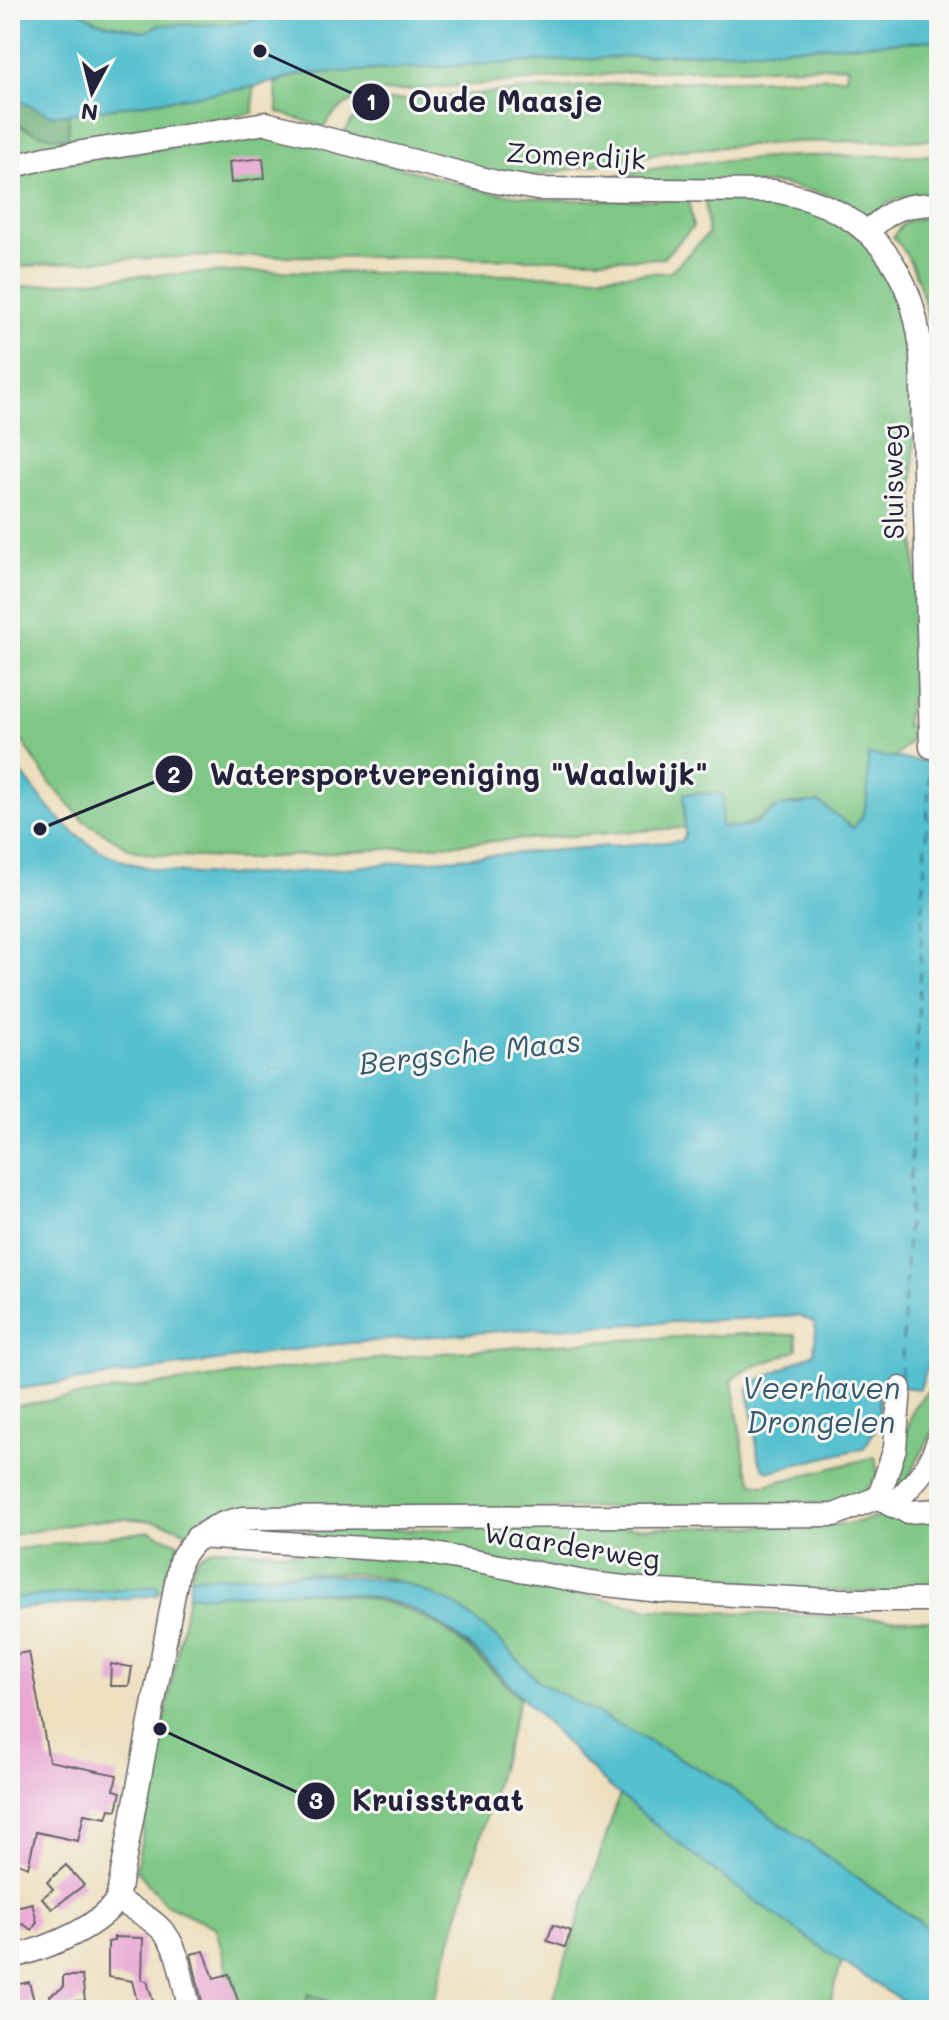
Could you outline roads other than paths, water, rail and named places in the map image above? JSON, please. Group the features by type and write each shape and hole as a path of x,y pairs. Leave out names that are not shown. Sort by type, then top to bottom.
{"street":[{"name":"Zomerdijk","path":"10,167 266,123 496,182 537,189 745,189 800,195 845,215 867,232"},
{"path":"867,232 886,214 904,205 939,204"},
{"name":"Sluisweg","path":"867,232 899,270 919,331 933,673 931,747"},
{"path":"886,1501 895,1448 900,1388"},
{"path":"10,1958 35,1951 72,1934 109,1910 117,1900 180,1561 197,1537 222,1522 243,1518 834,1515 886,1501 922,1474 935,1454 939,1436"},
{"path":"886,1501 907,1512 939,1510"},
{"name":"Waarderweg","path":"197,1537 424,1552 590,1583 659,1591 831,1600 939,1600"},
{"path":"117,1900 154,1919 171,1937 190,2010"}],"water":[{"path":"10,10 78,10 96,21 145,32 159,25 231,24 314,10 939,10 939,40 302,74 254,87 51,115 10,97"},
{"path":"868,755 939,763 939,1333 920,1389 879,1385 880,1422 864,1448 770,1471 764,1469 759,1460 748,1390 751,1384 814,1353 814,1322 798,1316 513,1330 337,1344 10,1390 10,756 59,818 73,832 105,853 154,869 223,875 296,872 682,841 685,835 684,793 723,794 721,827 749,827 780,806 819,802 853,828 864,813 866,804"},
{"path":"319,1574 402,1582 456,1605 495,1636 539,1682 716,1778 939,1936 939,2010 916,2010 797,1931 682,1846 608,1785 482,1658 427,1616 399,1604 347,1594 294,1591 188,1596 191,1577"},
{"path":"158,1586 157,1595 10,1610 10,1598"}],"place":[{"name":"Oude Maasje","path":"260,51"},
{"name":"Watersportvereniging \"Waalwijk\"","path":"40,829"},
{"name":"Kruisstraat","path":"160,1729"}],"water label":[{"name":"Bergsche Maas","path":"470,1053"},
{"name":"Veerhaven Drongelen","path":"821,1406"}]}
